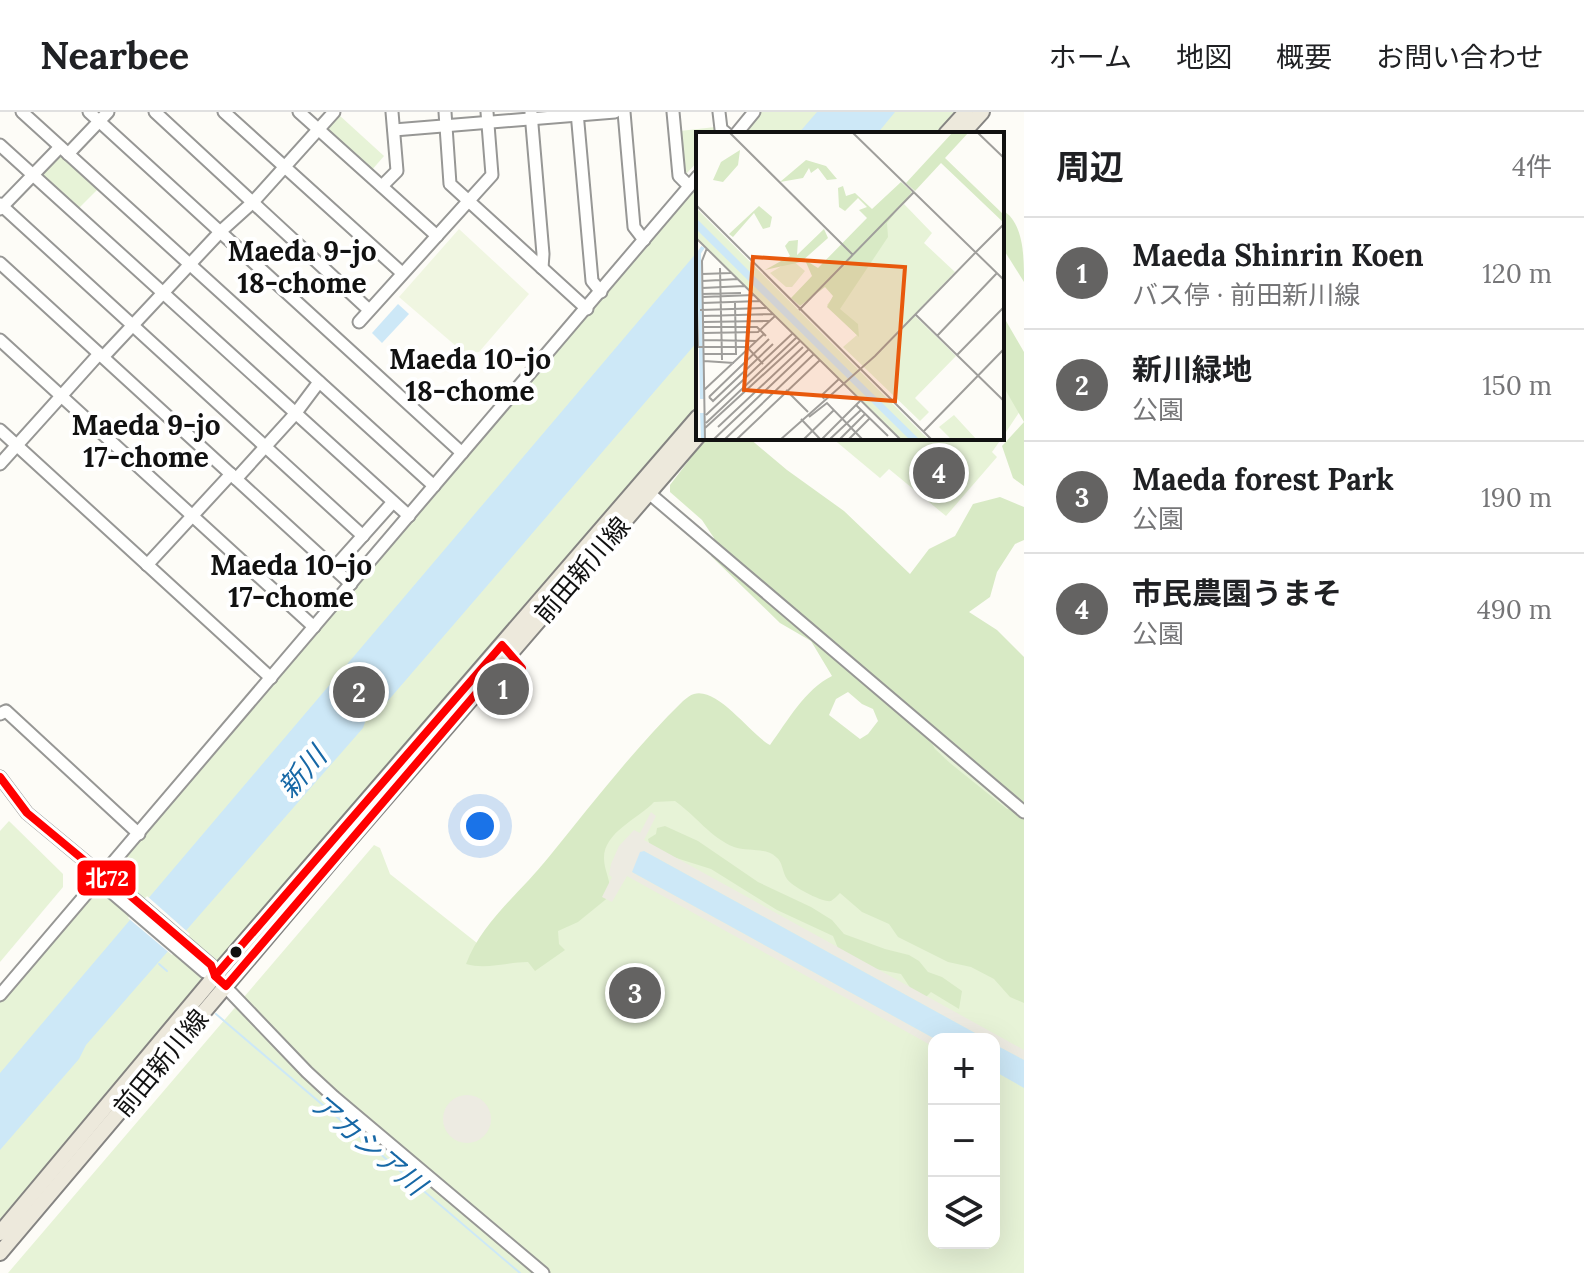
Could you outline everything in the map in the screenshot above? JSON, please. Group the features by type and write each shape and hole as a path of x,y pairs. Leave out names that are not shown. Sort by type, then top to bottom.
{"main road":[{"path":"948,132 966,112"},
{"path":"964,132 982,112"},
{"name":"前田新川線","path":"644,489 696,420"},
{"name":"前田新川線","path":"0,1233 214,975 644,489 696,438"},
{"name":"前田新川線","path":"0,1253 214,975"}],"street":[{"path":"22,112 434,486"},
{"path":"89,112 104,117 221,231 462,453"},
{"path":"155,112 369,310"},
{"path":"224,112 402,273"},
{"path":"299,112 437,236"},
{"path":"0,464 61,396 253,202 334,112"},
{"path":"382,186 397,171 392,112"},
{"path":"445,112 450,184 587,309"},
{"path":"394,130 446,126 487,117 615,112"},
{"path":"624,112 634,227 644,240"},
{"path":"673,112 679,176 689,186"},
{"path":"719,112 721,129 725,132"},
{"path":"738,132 754,112"},
{"path":"577,114 592,281 601,292"},
{"path":"532,116 542,268"},
{"path":"104,117 32,175 1,206 363,536"},
{"path":"359,322 492,175 487,117"},
{"path":"0,145 409,516"},
{"path":"0,995 696,178"},
{"path":"0,263 351,584"},
{"path":"0,340 314,627"},
{"path":"147,565 265,447 319,382"},
{"path":"0,430 271,678"},
{"path":"644,489 1024,812"},
{"path":"334,568 393,502"},
{"path":"0,714 6,711 139,834"},
{"path":"0,777 27,813 214,975 334,1097 543,1273"}],"green space":[{"path":"759,112 954,112 937,132 742,132"},
{"path":"339,115 384,156 371,171 328,130"},
{"path":"715,127 715,132 696,132 696,163 687,173 683,172 680,131"},
{"path":"57,154 61,154 98,189 79,208 43,175"},
{"path":"696,186 696,409 0,1220 0,1001"},
{"path":"1004,212 1019,231 1024,282 1004,250"},
{"path":"459,229 529,294 479,352 464,353 399,297"},
{"path":"1004,317 1024,352 1024,422 1004,387"},
{"path":"1004,375 1020,411 1004,435"},
{"path":"1024,422 1024,486 1013,478 1002,446"},
{"path":"704,440 751,440 844,511 910,574 929,549 955,536 973,504 1000,497 1024,507 1024,540 1015,544 997,572 990,597 969,612 997,630 1024,657 1024,804 949,739 928,735 935,749 1007,809 1024,809 1024,1003 1010,997 994,979 971,967 948,962 898,937 889,924 862,912 840,893 827,901 801,890 787,879 780,862 772,854 726,843 675,801 654,802 610,841 604,858 610,896 578,922 558,931 559,944 565,950 535,971 528,962 489,966 466,964 492,921 630,758 683,701 694,694 713,697 770,745 805,697 832,676 811,641 780,623 711,556 714,538 702,520 670,492 670,485","holes":["848,692 873,709 878,721 860,739 829,715 836,699"]},
{"path":"834,440 1001,440 992,452 997,457 946,516 889,469 880,478"},
{"path":"695,700 767,753 865,754 898,714 1024,816 1024,1273 8,1273 374,845 380,848 390,874 482,947"},
{"path":"9,821 63,874 63,887 0,962 0,831"},
{"path":"665,826 698,841 758,882 811,907 832,920 844,934 919,961 928,972 942,977 962,991 959,1009 931,992 924,999 913,992 901,974 865,967 840,953 833,936 777,910 711,869 651,850 648,839 656,834 657,828"}],"shaded area":[{"path":"651,812 656,816 644,840 993,1033 975,1033 644,851 632,872 928,1035 928,1044 627,876 612,902 602,897 612,877 609,875 611,864 619,846 634,830 640,833"},
{"path":"1000,1037 1024,1050 1024,1060 1000,1047"},
{"path":"467,1095 484,1102 491,1119 484,1136 467,1143 450,1136 443,1119 450,1102"}],"water":[{"path":"817,112 895,112 879,132 800,132"},
{"name":"新川","path":"696,253 696,343 380,710 368,714 363,728 86,1045 79,1059 0,1150 0,1073"},
{"path":"398,304 409,314 382,343 372,333"},
{"path":"644,851 975,1033 928,1035 632,872 640,852"},
{"path":"1000,1047 1024,1060 1024,1088 1000,1074"}],"pier":[{"path":"147,896 190,934 172,955 128,918"}],"waterway":[{"name":"アカシア川","path":"159,964 167,971"},
{"name":"アカシア川","path":"216,1014 520,1273"}],"transit line":[{"name":"北72","path":"502,645 522,668 521,685 512,687 491,676 226,986 215,976 502,645"},
{"name":"北72","path":"0,777 27,813 211,965 215,976"}],"place":[{"name":"市民農園うまそ","path":"939,473"},
{"name":"Maeda Shinrin Koen","path":"503,689"},
{"name":"新川緑地","path":"359,692"},
{"name":"Maeda forest Park","path":"635,993"}],"district":[{"name":"Maeda 9-jo 18-chome","path":"302,267"},
{"name":"Maeda 10-jo 18-chome","path":"470,375"},
{"name":"Maeda 9-jo 17-chome","path":"146,441"},
{"name":"Maeda 10-jo 17-chome","path":"291,581"}]}
